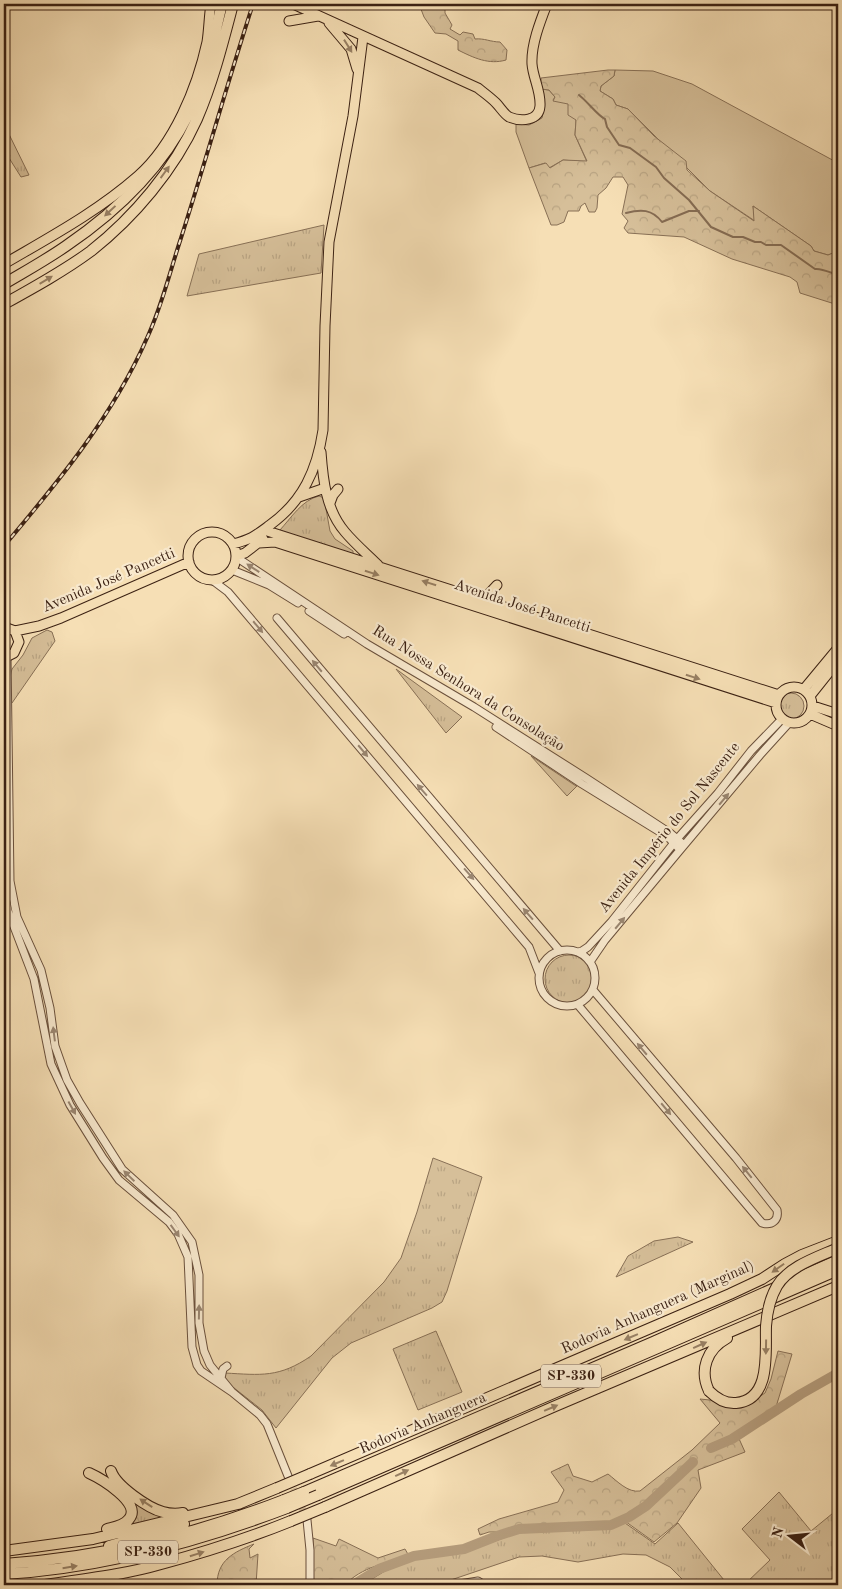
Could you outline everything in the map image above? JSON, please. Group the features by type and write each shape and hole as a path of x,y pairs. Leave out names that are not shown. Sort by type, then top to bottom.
{"highway":[{"path":"4,284 70,243 103,218 134,190 171,145 190,112 199,88 222,4"},
{"path":"4,304 90,251 126,219 156,185 179,152 198,117 214,73 234,4"},
{"path":"199,88 202,64"},
{"path":"165,145 195,99"},
{"name":"Rodovia Anhanguera (Marginal)","path":"4,1551 93,1539 238,1504 730,1294 762,1279 802,1255 838,1241"},
{"path":"764,1319 725,1339 712,1350 705,1363 704,1372 709,1391 725,1403 733,1404 746,1400 756,1393 765,1373 766,1325 770,1299 777,1286 792,1270 838,1248"},
{"name":"Rodovia Anhanguera","path":"4,1574 61,1569 126,1558 243,1525 285,1504 304,1492 838,1260"},
{"name":"Rodovia Anhanguera","path":"4,1564 89,1556 166,1539 318,1495 838,1270"},
{"path":"30,1585 46,1585 100,1577 160,1565 249,1538 838,1286"},
{"path":"111,1471 116,1482 156,1509 176,1514 209,1511"},
{"path":"40,1547 120,1526 129,1519 132,1512 125,1499 102,1479 89,1473"},
{"path":"38,1562 123,1542 210,1515 238,1504"}],"main road":[{"path":"4,264 105,203 139,175 165,145 190,95 202,64 211,4"},
{"path":"293,4 478,88 508,116 530,119 539,112 538,89 532,64 537,36 547,4"},
{"path":"289,21 322,18"},
{"path":"322,18 351,49 357,67 358,80"},
{"path":"236,557 259,543 299,497 311,477 321,446 329,242 353,116 363,37"},
{"path":"358,80 368,49 372,46 382,45"},
{"path":"321,446 326,488 335,518 345,533 380,566"},
{"path":"299,497 326,488"},
{"path":"330,503 332,494 338,489"},
{"path":"233,544 268,531"},
{"name":"Avenida José Pancetti","path":"268,531 380,566 777,699"},
{"path":"215,532 222,534 233,544 236,557 232,570 223,577 212,580 198,575 189,562 188,554 194,540 200,535 215,532"},
{"name":"Avenida José Pancetti","path":"259,543 276,542 777,699"},
{"name":"Avenida José Pancetti","path":"14,631 39,626 189,562"},
{"path":"483,600 497,585"},
{"name":"Avenida José Pancetti","path":"6,658 14,654 19,642 39,626"},
{"path":"4,627 14,631 19,642"},
{"path":"838,648 807,692 811,710 838,726"},
{"path":"807,692 838,661"},
{"path":"807,692 798,687 791,687 782,691 777,699 777,711 786,721 801,722 811,710"},
{"path":"811,710 838,714"}],"street":[{"name":"Rua Nossa Senhora da Consolação","path":"236,557 367,644 474,708 676,841 682,848"},
{"name":"Rua Nossa Senhora da Consolação","path":"232,570 269,585 294,600 337,630 472,711 528,749 676,841"},
{"path":"212,580 228,592 529,946 539,973 541,989 550,1000 562,1006 578,1004 586,1000 593,990 596,976 590,962 578,952 569,950 560,951 546,959 539,973"},
{"path":"277,618 560,951"},
{"path":"6,658 10,881 18,917 41,970 59,1060 72,1088 122,1169 173,1215 192,1242 199,1274 201,1339 207,1359 232,1392"},
{"name":"Avenida Império do Sol Nascente","path":"578,952 588,947 612,921 751,751 786,721"},
{"name":"Avenida Império do Sol Nascente","path":"590,962 605,940 760,755 786,721"},
{"path":"4,890 8,911 34,979 51,1064 70,1105 119,1180 169,1222 183,1242 188,1257 192,1347 197,1363 204,1373 249,1404 267,1424 288,1476"},
{"path":"20,944 28,939"},
{"path":"25,956 30,954 32,950"},
{"path":"578,1004 762,1223 769,1224 776,1221 778,1213 736,1158 593,990"},
{"path":"197,1363 207,1359"},
{"path":"220,1378 227,1366"},
{"path":"204,1373 213,1369"},
{"path":"307,1520 310,1550 310,1585"},
{"path":"452,1585 481,1583"}],"green space":[{"path":"419,4 445,4 445,13 452,25 450,29 460,35 463,32 473,34 475,39 500,42 507,50 506,60 488,61 458,50 458,41 446,34 435,33 424,17"},
{"path":"615,70 653,71 692,84 838,163 838,251 828,255 814,251 811,246 753,206 755,221 710,191 628,109 616,105 613,99 600,91 601,86 614,76"},
{"path":"615,70 614,76 601,86 600,91 613,99 616,105 628,109 654,136 686,161 687,170 710,191 754,221 753,206 811,246 814,251 828,255 838,251 838,305 800,293 797,282 790,277 732,259 684,237 628,233 624,228 628,221 622,214 628,185 623,177 613,177 606,188 598,195 595,212 589,212 585,203 579,211 568,211 564,222 551,225 529,168 546,163 550,168 563,160 587,161 575,135 576,120 568,115 568,104 553,101 555,97 549,90 541,89 541,78"},
{"path":"541,89 549,90 555,97 553,100 568,103 576,120 575,135 587,162 563,160 549,168 545,163 529,168 516,132 516,124 529,125 542,118 544,108"},
{"path":"4,124 29,175 21,177 4,150"},
{"path":"324,225 321,273 187,296 199,254"},
{"path":"319,496 324,498 330,531 335,539 353,551 353,555 281,533 280,530 297,510 307,501"},
{"path":"47,630 52,632 55,641 12,703 8,701 12,669 23,655 32,638"},
{"path":"396,669 462,717 446,733"},
{"path":"791,693 800,697 804,706 800,715 791,719 782,715 778,706 782,697"},
{"path":"531,756 576,786 577,786 567,796"},
{"path":"564,955 574,955 586,962 593,974 593,984 586,996 574,1003 564,1003 556,999 549,992 545,984 545,974 549,966 556,959"},
{"path":"433,1158 482,1177 442,1302 351,1343 332,1358 276,1428 262,1410 224,1380 225,1373 270,1374 300,1363 311,1356 384,1282 401,1258"},
{"path":"678,1237 693,1242 616,1277 628,1256 654,1241"},
{"path":"436,1331 462,1392 418,1410 393,1349"},
{"path":"778,1351 792,1354 776,1407 736,1432 745,1452 698,1470 701,1488 677,1523 654,1542 622,1519 605,1524 533,1525 480,1535 478,1529 499,1519 558,1502 564,1490 551,1472 568,1464 573,1476 592,1482 608,1474 627,1488 640,1491 692,1450 720,1423 700,1399 748,1404 765,1393 771,1379"},
{"path":"118,1487 170,1516 123,1528 133,1520"},
{"path":"779,1492 811,1531 838,1509 838,1585 744,1585 770,1560 742,1529"},
{"path":"625,1523 655,1544 678,1523 728,1585 688,1585 670,1567 646,1555 623,1554 578,1562 542,1556 519,1557 436,1585 396,1585 391,1582 389,1585 362,1585 385,1571 418,1558 470,1550 520,1532 564,1528 613,1528"},
{"path":"313,1538 336,1546 339,1539 378,1558 405,1549 409,1556 366,1570 345,1585 313,1585"},
{"path":"254,1544 249,1549 250,1558 258,1554 256,1585 217,1585 223,1563 240,1550"}],"waterway":[{"path":"579,95 605,119 607,127 619,145 630,148 656,167 664,178 689,200 711,227 733,237 743,237 766,245 781,245 815,269 838,275"},
{"path":"626,213 646,211 662,222 689,211 699,211"},
{"path":"711,1448 732,1439 801,1394 838,1373"},
{"path":"353,1585 379,1569 414,1556 464,1549 519,1529 611,1525 629,1517 646,1506 693,1462"}],"tunnel":[{"path":"289,1479 306,1517"}],"railway":[{"path":"4,546 64,473 101,421 133,367 147,338 166,288 253,4"}]}
